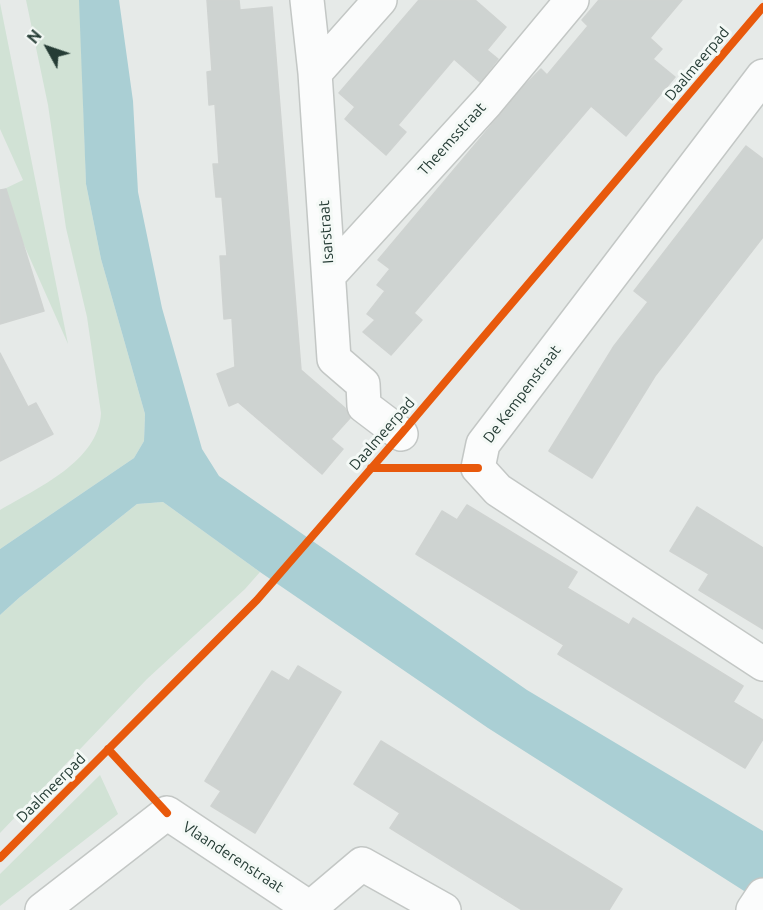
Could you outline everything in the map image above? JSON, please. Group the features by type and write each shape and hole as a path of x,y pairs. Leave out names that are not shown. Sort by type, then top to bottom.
{"street":[{"name":"Isarstraat","path":"308,0 334,359 363,384 364,406 401,434"},
{"path":"315,73 380,0"},
{"name":"Theemsstraat","path":"329,275 487,102 572,0"},
{"name":"De Kempenstraat","path":"763,76 483,444 478,468 498,490 763,664"},
{"name":"Vlaanderenstraat","path":"42,910 167,813 310,909 362,864 444,910"},
{"path":"753,910 763,895"}],"green space":[{"path":"26,0 79,0 86,184 101,259 145,414 144,441 134,458 0,549 0,510 47,483 78,459 98,430 101,413 87,317 66,228 48,105"},
{"path":"0,3 68,344 0,191 23,180 0,129"},
{"path":"163,502 260,572 245,589 147,679 0,833 0,615 137,504"},
{"path":"100,775 118,814 0,906 0,874"}],"water":[{"path":"79,0 119,0 133,101 138,192 162,308 202,449 219,476 527,690 763,831 763,903 488,728 260,572 163,502 137,504 0,615 0,549 134,458 144,441 145,414 101,259 86,184"}],"building":[{"path":"207,0 239,0 240,10 272,7 301,370 345,408 350,418 331,439 343,449 322,474 238,402 229,406 217,374 235,367 232,318 224,319 220,256 227,256 222,197 216,197 213,164 219,164 215,104 209,105 207,72 212,71"},
{"path":"419,0 475,0 506,27 487,50 498,59 480,82 454,59 398,125 406,132 386,155 345,119 355,107 339,93"},
{"path":"599,0 682,0 650,38 662,49 653,59 675,77 626,136 591,106 414,313 422,320 391,355 363,332 375,320 367,314 385,291 377,285 390,269 378,260 526,84 541,69 547,75 588,26 582,20"},
{"path":"746,146 763,159 763,237 655,376 592,478 549,451 614,346 648,302 634,291"},
{"path":"6,189 44,311 0,324 0,190"},
{"path":"0,353 28,407 36,403 53,434 0,461"},
{"path":"467,505 577,572 567,588 629,625 633,618 743,686 733,702 763,720 763,739 745,768 558,654 564,645 416,554 442,511 457,520"},
{"path":"697,507 763,548 763,629 699,590 709,574 670,551"},
{"path":"298,666 341,692 255,833 211,806 221,791 205,781 272,671 289,681"},
{"path":"381,741 622,889 609,910 522,910 390,828 400,813 354,784"}],"cycle path":[{"name":"Daalmeerpad","path":"0,858 257,600 763,7"},
{"name":"Daalmeerpad","path":"371,468 478,468"},
{"path":"108,749 167,813"}]}
